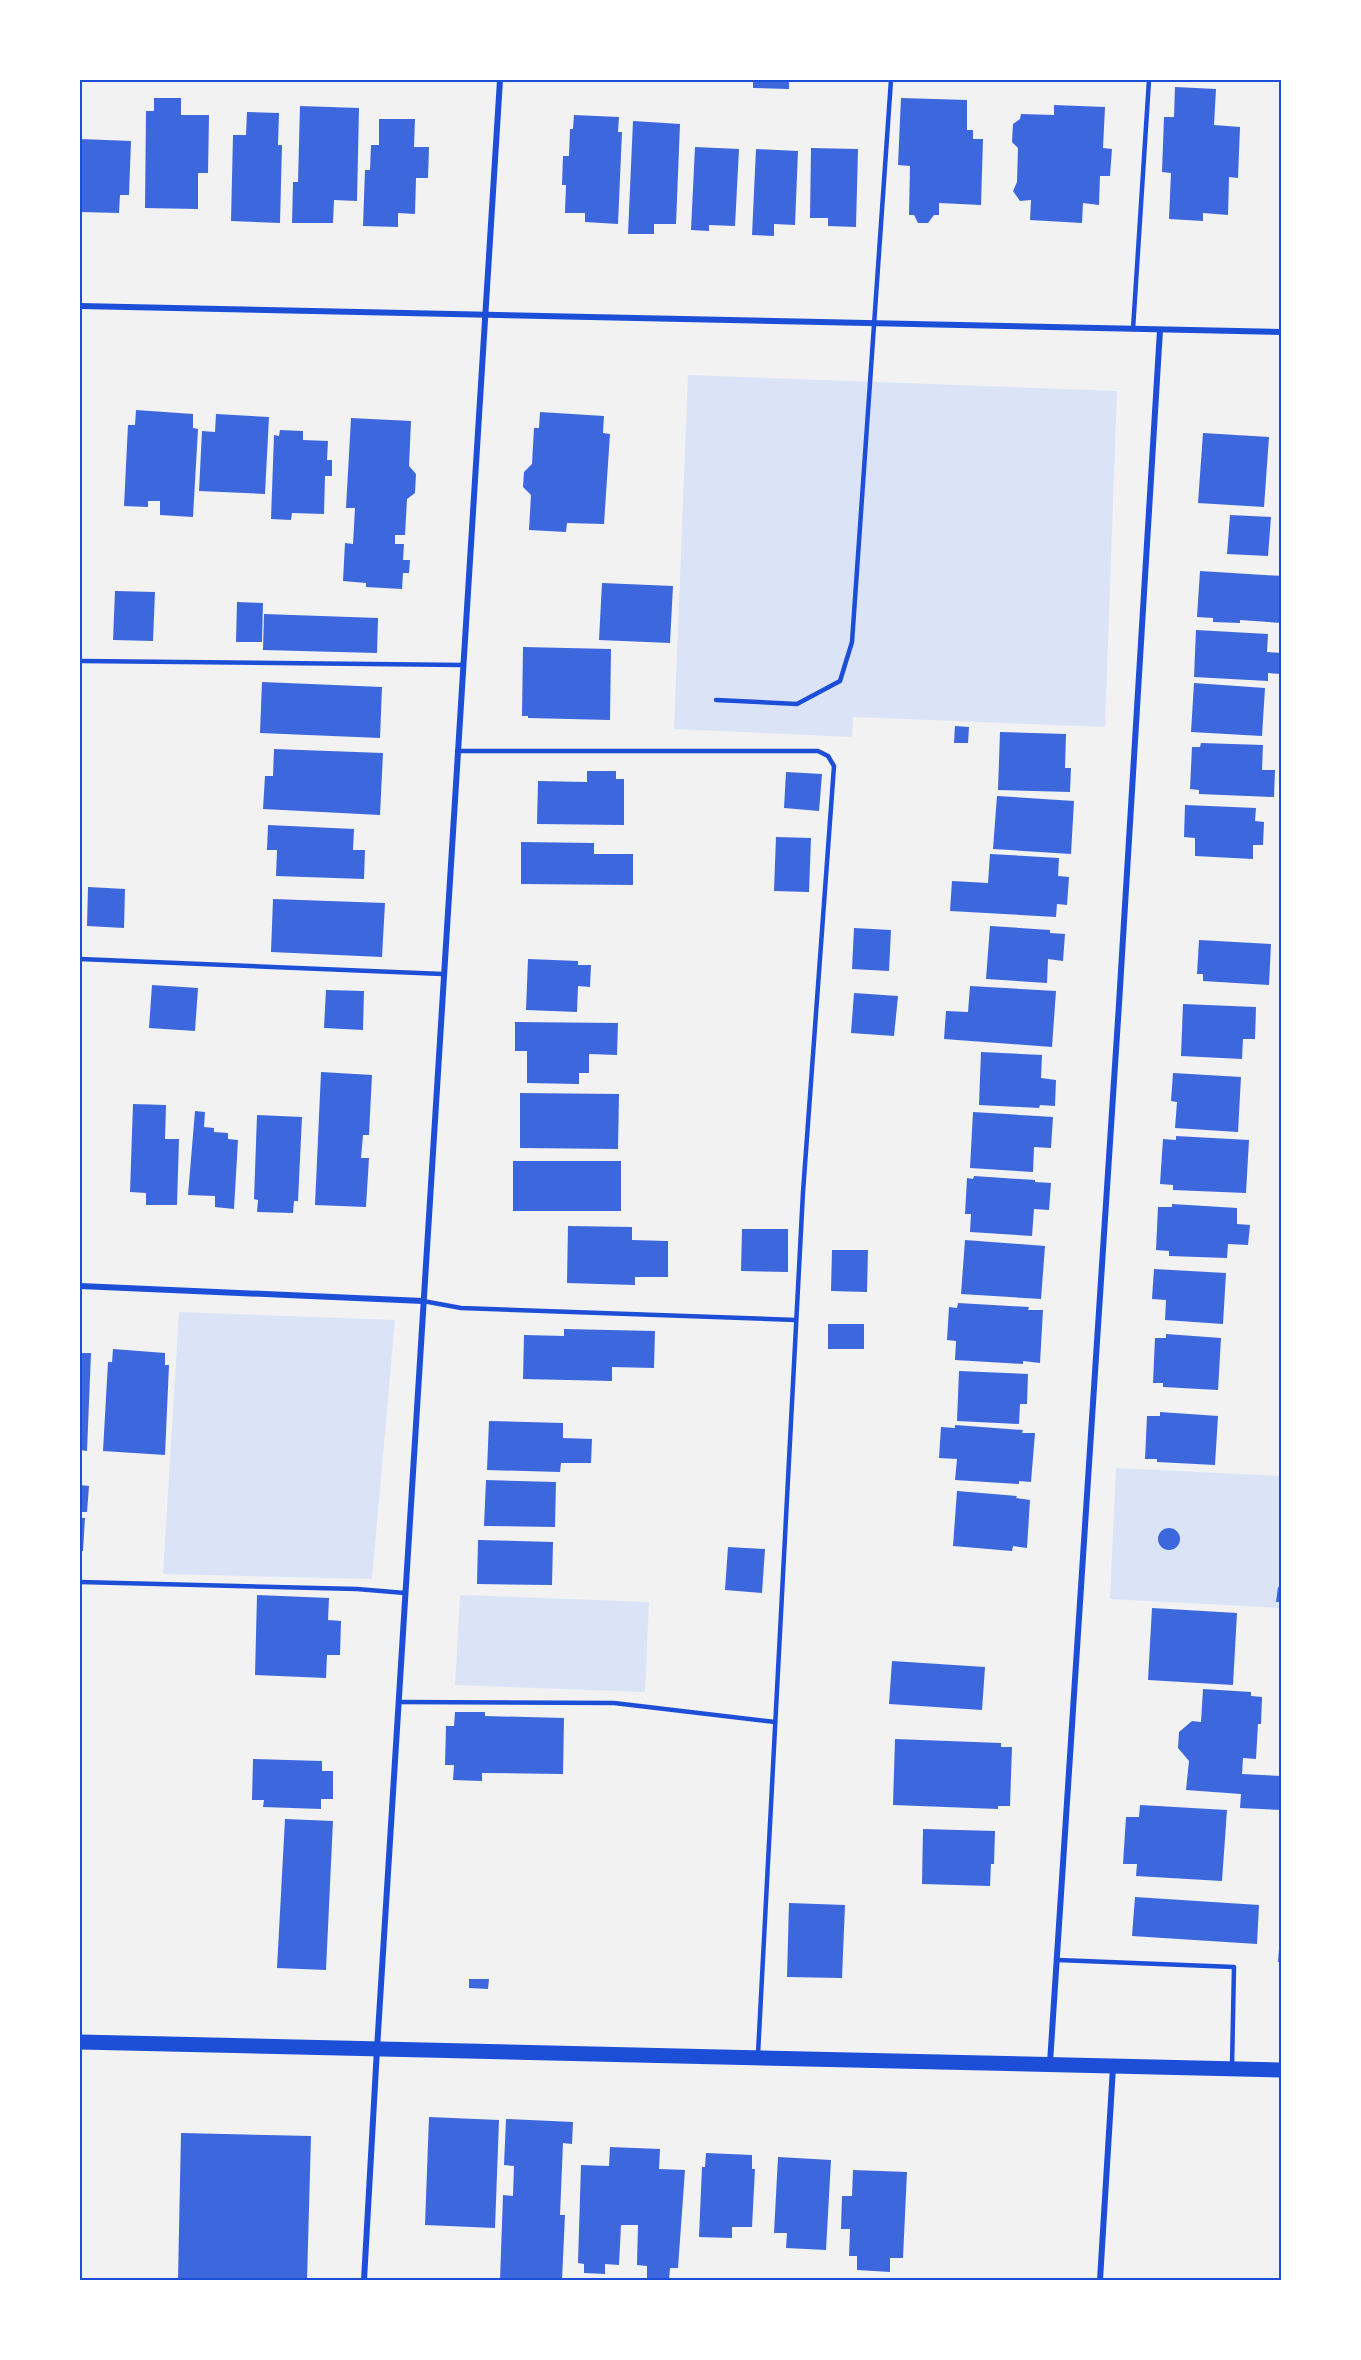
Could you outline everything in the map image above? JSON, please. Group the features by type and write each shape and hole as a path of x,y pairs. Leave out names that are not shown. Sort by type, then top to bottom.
{"main road":[{"path":"80,2042 1281,2070"}],"street":[{"path":"364,2280 462,665 500,80"},
{"path":"80,306 1281,332"},
{"path":"1050,2064 1160,330"},
{"path":"80,1286 423,1301"},
{"path":"1100,2280 1113,2067"}],"lane":[{"path":"716,700 797,704 840,681 852,642 891,80"},
{"path":"1133,329 1149,80"},
{"path":"80,661 462,665"},
{"path":"457,751 818,751 828,756 834,766 804,1180 758,2057"},
{"path":"80,959 443,974"},
{"path":"423,1301 461,1308 796,1320"},
{"path":"80,1582 357,1589 405,1593"},
{"path":"399,1702 614,1703 775,1722"},
{"path":"1058,1960 1234,1968 1232,2069"}],"shaded area":[{"path":"688,375 1117,391 1105,727 853,717 852,737 674,729"},
{"path":"179,1312 395,1320 372,1579 163,1574"},
{"path":"1116,1468 1281,1476 1281,1608 1110,1599"},
{"path":"460,1595 649,1602 645,1692 455,1685"}],"building":[{"path":"753,80 789,80 789,89 753,88"},
{"path":"1175,87 1216,89 1214,125 1240,127 1238,178 1229,177 1228,215 1203,213 1203,221 1169,219 1171,173 1162,172 1164,117 1174,117"},
{"path":"154,98 181,98 181,115 209,115 208,173 198,173 198,209 145,208 146,111 154,111"},
{"path":"901,98 967,100 967,130 973,130 973,139 983,139 981,205 939,203 939,215 934,215 928,223 918,223 914,215 909,215 910,166 898,165"},
{"path":"1054,105 1105,107 1103,148 1112,149 1110,176 1100,176 1099,205 1083,203 1082,223 1030,220 1031,200 1020,201 1013,191 1017,182 1018,148 1012,142 1013,124 1020,119 1021,114 1054,115"},
{"path":"300,106 359,108 357,201 334,200 333,223 292,223 293,182 298,182"},
{"path":"247,112 279,113 278,145 282,145 280,223 231,221 233,135 246,135"},
{"path":"574,115 619,117 618,132 622,132 618,224 585,222 585,213 565,213 566,185 562,185 563,156 569,156 570,129 573,129"},
{"path":"379,119 415,119 414,147 429,147 428,178 416,178 415,214 398,213 398,227 363,226 365,170 370,170 371,145 379,145"},
{"path":"633,121 680,124 676,224 654,224 654,234 628,234"},
{"path":"80,139 131,141 129,195 120,195 119,213 80,212"},
{"path":"695,147 739,149 735,226 709,225 709,231 691,230"},
{"path":"811,148 858,149 856,227 828,226 828,218 810,218"},
{"path":"756,149 798,151 795,225 774,224 774,236 752,235"},
{"path":"136,410 193,414 193,428 198,429 193,517 160,515 160,501 148,501 148,507 124,506 128,425 135,425"},
{"path":"540,412 604,416 603,433 610,434 604,524 567,523 566,532 529,530 531,495 523,487 524,472 532,464 534,428 539,428"},
{"path":"216,414 269,417 265,494 199,491 202,431 215,432"},
{"path":"351,418 411,421 409,466 416,474 415,493 407,499 405,535 395,535 395,544 404,544 403,560 410,560 409,573 403,573 402,589 366,587 366,583 343,581 345,543 353,544 355,508 346,508"},
{"path":"280,430 303,431 303,440 328,441 327,460 332,460 332,476 325,476 324,514 292,513 291,520 271,519 274,435 279,436"},
{"path":"1203,433 1269,437 1264,507 1198,503"},
{"path":"1230,515 1271,517 1268,556 1227,554"},
{"path":"1200,571 1282,576 1282,623 1240,620 1240,623 1213,622 1213,618 1197,617"},
{"path":"602,583 673,586 670,643 599,640"},
{"path":"115,591 155,592 153,641 113,640"},
{"path":"237,602 263,603 262,642 236,642"},
{"path":"264,614 378,618 377,653 263,650"},
{"path":"1196,630 1268,634 1267,652 1282,653 1281,674 1268,673 1268,681 1194,677"},
{"path":"523,647 611,649 610,720 522,716"},
{"path":"262,682 382,687 380,738 260,733"},
{"path":"1194,683 1265,688 1262,736 1191,732"},
{"path":"955,726 969,727 968,743 954,743"},
{"path":"1000,732 1066,734 1065,768 1071,768 1070,792 998,790"},
{"path":"1201,743 1263,745 1262,770 1275,770 1274,797 1199,794 1199,790 1190,789 1192,747 1200,747"},
{"path":"274,749 383,753 380,815 263,809 265,776 273,776"},
{"path":"587,771 616,771 616,779 624,779 624,825 537,824 538,781 587,782"},
{"path":"786,772 822,774 819,811 784,808"},
{"path":"997,796 1074,801 1071,854 993,849"},
{"path":"1185,805 1256,808 1255,821 1264,822 1263,845 1253,845 1253,859 1195,856 1195,838 1184,837"},
{"path":"268,825 354,829 353,850 365,850 364,879 276,876 277,850 267,850"},
{"path":"776,837 811,838 809,892 774,891"},
{"path":"521,842 594,843 594,854 633,854 633,885 521,884"},
{"path":"990,854 1059,858 1058,876 1069,877 1067,905 1057,904 1056,917 950,911 952,881 988,883"},
{"path":"88,887 125,889 124,928 87,926"},
{"path":"273,899 385,903 382,957 271,952"},
{"path":"990,926 1050,930 1050,933 1065,934 1063,961 1048,959 1047,983 986,979"},
{"path":"854,928 891,930 889,971 852,969"},
{"path":"1199,940 1271,944 1269,985 1203,981 1203,974 1197,974"},
{"path":"528,959 578,961 578,965 591,965 590,987 578,986 577,1012 526,1010"},
{"path":"152,985 198,988 195,1031 149,1028"},
{"path":"970,986 1056,991 1052,1047 944,1039 946,1011 968,1012"},
{"path":"326,990 364,991 363,1030 324,1028"},
{"path":"854,993 898,996 894,1036 851,1033"},
{"path":"1183,1004 1256,1007 1255,1039 1243,1039 1242,1059 1181,1056"},
{"path":"515,1022 618,1023 617,1055 589,1054 589,1073 579,1073 579,1084 527,1083 527,1051 515,1051"},
{"path":"981,1052 1042,1055 1041,1078 1056,1080 1055,1106 1040,1105 1039,1108 979,1105"},
{"path":"321,1072 372,1075 369,1135 363,1135 361,1158 369,1158 366,1207 315,1205"},
{"path":"1173,1073 1241,1077 1238,1132 1175,1128 1177,1102 1171,1101"},
{"path":"520,1093 619,1094 618,1149 520,1148"},
{"path":"133,1104 166,1105 165,1139 179,1139 177,1205 146,1205 146,1193 130,1192"},
{"path":"195,1111 205,1112 204,1127 214,1128 214,1132 228,1133 228,1139 238,1140 234,1209 215,1207 215,1196 188,1195"},
{"path":"973,1112 1053,1117 1051,1148 1034,1147 1033,1172 970,1168"},
{"path":"257,1115 302,1117 298,1201 294,1201 293,1213 257,1212 258,1200 254,1199"},
{"path":"1176,1136 1249,1140 1246,1193 1173,1190 1173,1185 1160,1184 1163,1139 1176,1140"},
{"path":"513,1161 621,1161 621,1211 513,1211"},
{"path":"974,1176 1051,1183 1049,1210 1034,1209 1032,1236 970,1232 971,1214 965,1214 967,1178 973,1179"},
{"path":"1172,1204 1237,1208 1237,1224 1250,1225 1248,1245 1228,1244 1227,1258 1169,1256 1169,1251 1156,1250 1158,1207 1172,1207"},
{"path":"568,1226 632,1227 632,1240 668,1241 668,1277 635,1277 635,1285 567,1283"},
{"path":"742,1229 788,1229 788,1272 741,1271"},
{"path":"965,1240 1045,1246 1041,1299 961,1294"},
{"path":"832,1250 868,1250 867,1292 831,1291"},
{"path":"1154,1269 1226,1273 1223,1324 1165,1320 1166,1300 1152,1299"},
{"path":"958,1303 1029,1307 1028,1310 1043,1310 1040,1363 955,1360 956,1341 947,1340 949,1307 957,1308"},
{"path":"828,1324 864,1324 864,1349 828,1349"},
{"path":"564,1329 655,1331 654,1368 612,1367 612,1381 523,1379 524,1335 564,1336"},
{"path":"1166,1334 1221,1338 1218,1390 1163,1387 1163,1383 1153,1383 1155,1338 1166,1338"},
{"path":"113,1349 165,1353 165,1365 169,1365 165,1455 103,1451 108,1362 112,1362"},
{"path":"80,1353 91,1353 87,1451 80,1450"},
{"path":"959,1371 1028,1374 1027,1404 1020,1404 1019,1424 957,1421"},
{"path":"1160,1412 1218,1416 1215,1465 1157,1462 1157,1459 1145,1459 1147,1416 1160,1416"},
{"path":"489,1421 563,1423 563,1438 592,1439 591,1463 561,1463 560,1472 487,1470"},
{"path":"955,1425 1035,1433 1031,1482 1019,1481 1019,1484 955,1480 957,1459 939,1458 941,1427 955,1428"},
{"path":"486,1480 556,1482 555,1527 484,1526"},
{"path":"80,1485 89,1486 87,1512 80,1512"},
{"path":"957,1491 1017,1496 1016,1498 1030,1500 1027,1548 1013,1546 1012,1551 953,1546"},
{"path":"80,1518 85,1518 83,1551 80,1551"},
{"path":"1169,1528 1177,1531 1180,1539 1177,1547 1169,1550 1161,1547 1158,1539 1161,1531"},
{"path":"478,1540 553,1542 552,1585 477,1584"},
{"path":"728,1547 765,1549 762,1593 725,1590"},
{"path":"1278,1587 1282,1587 1282,1602 1276,1602"},
{"path":"257,1595 329,1598 328,1620 341,1621 340,1655 327,1655 326,1678 255,1675"},
{"path":"1152,1608 1237,1613 1233,1685 1148,1680"},
{"path":"892,1661 985,1667 982,1710 889,1704"},
{"path":"1203,1689 1251,1692 1251,1696 1262,1697 1256,1759 1243,1758 1242,1774 1282,1776 1282,1810 1240,1808 1241,1794 1186,1790 1189,1761 1178,1748 1179,1732 1192,1721 1201,1722"},
{"path":"455,1712 485,1712 485,1716 564,1718 563,1774 482,1773 482,1781 453,1780 454,1765 445,1765 446,1726 454,1726"},
{"path":"895,1739 1001,1743 1001,1747 1012,1747 1010,1806 998,1806 998,1809 893,1805"},
{"path":"253,1759 322,1761 322,1771 333,1771 333,1799 321,1799 321,1809 263,1807 264,1800 252,1800"},
{"path":"1140,1805 1227,1810 1222,1881 1136,1876 1137,1864 1123,1864 1126,1817 1139,1817"},
{"path":"285,1819 333,1821 326,1970 277,1968"},
{"path":"923,1829 995,1831 994,1864 991,1864 990,1886 922,1884"},
{"path":"1135,1897 1259,1905 1257,1944 1132,1936"},
{"path":"789,1903 845,1905 842,1978 787,1977"},
{"path":"1280,1935 1282,1935 1282,1962 1278,1962"},
{"path":"469,1979 489,1979 488,1989 469,1988"},
{"path":"429,2117 499,2120 495,2228 425,2225"},
{"path":"506,2119 573,2122 572,2144 563,2143 560,2215 565,2215 562,2280 500,2280 503,2195 513,2196 514,2166 504,2165"},
{"path":"181,2133 311,2136 307,2280 178,2280"},
{"path":"610,2147 660,2149 659,2169 685,2170 678,2268 670,2268 669,2280 647,2280 647,2266 637,2265 638,2225 621,2225 619,2265 605,2264 605,2274 584,2273 584,2264 578,2263 581,2165 609,2166"},
{"path":"706,2153 752,2155 752,2169 755,2169 752,2227 732,2227 732,2238 699,2237 702,2167 705,2167"},
{"path":"778,2157 831,2160 826,2250 786,2248 787,2233 774,2233"},
{"path":"853,2170 907,2172 903,2258 890,2258 890,2272 857,2270 857,2256 849,2256 850,2229 841,2229 842,2196 852,2196"}]}
